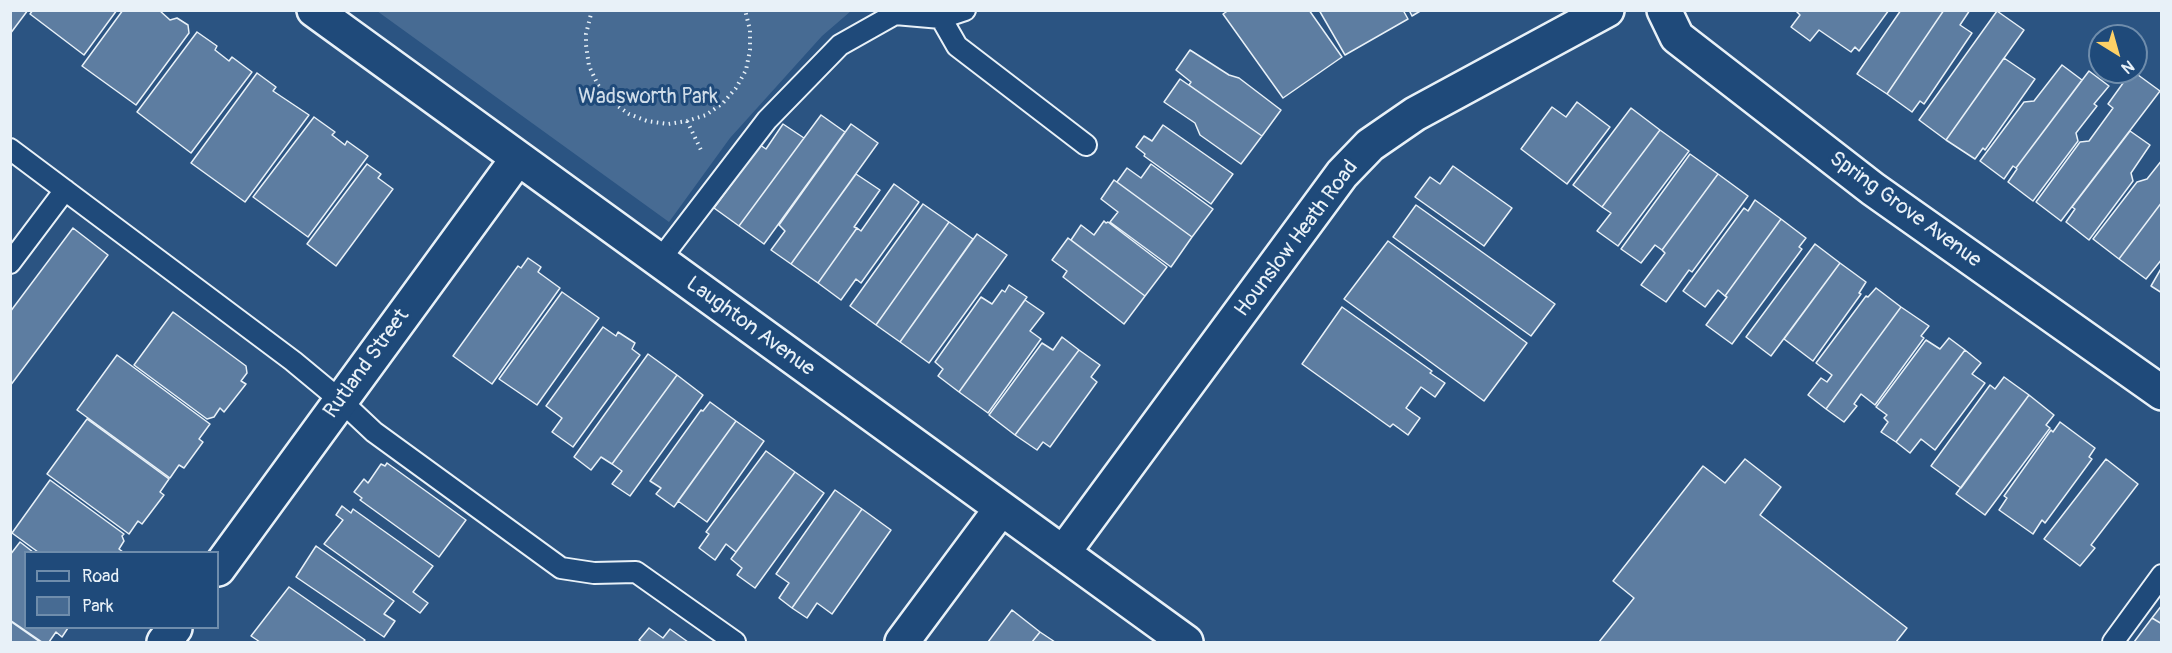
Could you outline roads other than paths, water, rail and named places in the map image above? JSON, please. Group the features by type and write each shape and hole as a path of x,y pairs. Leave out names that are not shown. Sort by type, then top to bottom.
{"street":[{"name":"Laughton Avenue","path":"314,10 1000,510 1185,642"},
{"name":"Hounslow Heath Road","path":"1063,553 1342,174 1370,145 1415,114 1607,10"},
{"name":"Spring Grove Avenue","path":"1664,10 1677,37 1873,189 2160,388"},
{"name":"Rutland Street","path":"219,568 518,158"},
{"path":"902,642 1000,510"},
{"path":"164,642 174,629"}],"lane":[{"path":"659,261 767,120 840,45 895,14 941,18 965,10"},
{"path":"941,18 957,46 1086,145"},
{"path":"10,149 293,361 374,432 561,568 594,573 636,572 735,642"},
{"path":"10,263 65,190"},
{"path":"2113,642 2162,575"}],"park label":[{"name":"Wadsworth Park","path":"648,98"}]}
